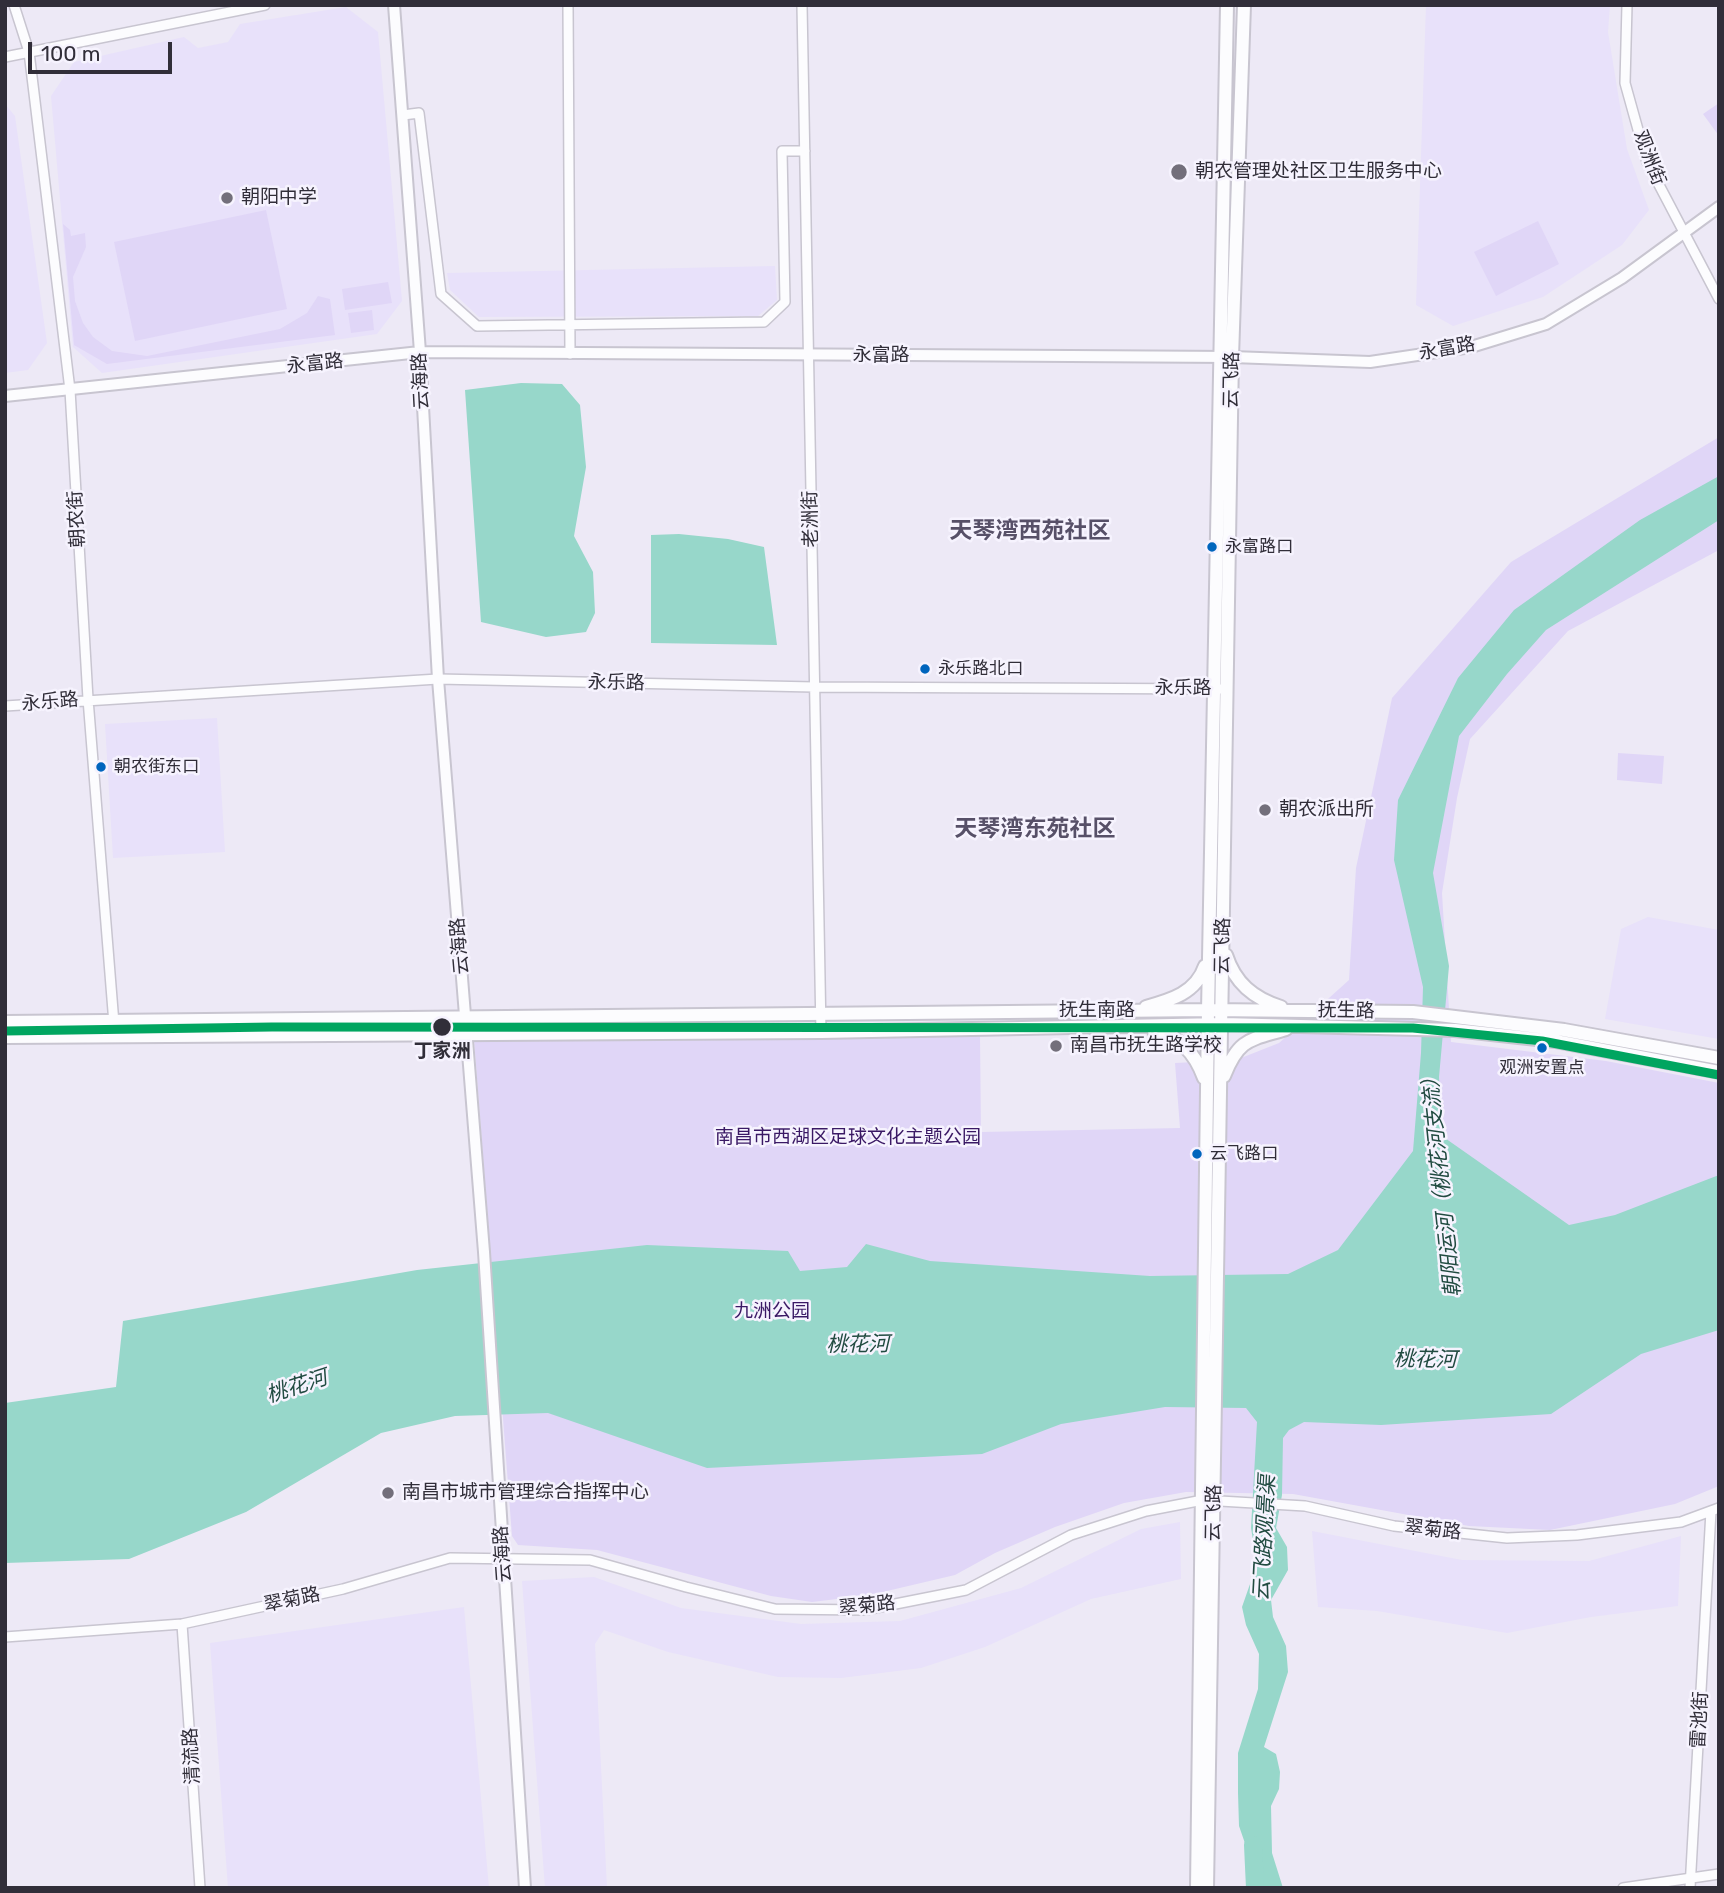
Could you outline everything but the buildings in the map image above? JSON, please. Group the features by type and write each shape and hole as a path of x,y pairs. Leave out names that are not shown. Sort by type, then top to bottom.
{"main road":[{"name":"云飞路","path":"1207,1888 1210,1419 1218,1267 1228,689 1227,5"},
{"name":"云飞路","path":"1210,1419 1204,1259 1214,689 1226,357 1244,5"},
{"path":"1223,947 1240,983 1254,995 1295,1011"},
{"path":"1131,1011 1168,1000 1191,989 1202,975 1209,956"},
{"name":"抚生南路","path":"5,1022 1222,1010"},
{"name":"抚生路","path":"1222,1010 1413,1012 1456,1023 1719,1072"},
{"name":"抚生路","path":"1223,1024 1408,1030 1456,1023 1564,1030 1719,1058"},
{"name":"抚生南路","path":"5,1037 821,1032 1223,1024"},
{"path":"1130,1026 1168,1034 1181,1042 1197,1062 1207,1088"},
{"path":"1221,1083 1238,1047 1296,1026"},
{"name":"云飞路","path":"1197,1888 1209,1500"}],"street":[{"name":"朝农街","path":"14,5 29,52 70,390 88,699 115,1037"},
{"path":"5,57 265,5"},
{"name":"云海路","path":"394,5 420,352 439,679 484,1252 525,1888"},
{"path":"568,5 570,354"},
{"name":"老洲街","path":"802,5 821,1032"},
{"name":"观洲街","path":"1627,5 1625,83 1647,162 1719,299"},
{"path":"402,115 419,113 441,294 477,326 764,322 785,302 782,151 805,151"},
{"name":"永富路","path":"5,396 420,352 1226,357 1370,362 1471,347 1546,324 1622,278 1719,207"},
{"name":"永乐路","path":"5,706 439,679 814,687 1228,689"},
{"name":"翠菊路","path":"5,1637 182,1624 343,1589 450,1558 590,1560 775,1609 865,1610 966,1590 1072,1535 1146,1511 1209,1500 1305,1506 1394,1526 1507,1538 1577,1535 1681,1522 1715,1510"},
{"name":"雷池街","path":"1690,1883 1715,1510"},
{"name":"清流路","path":"182,1624 200,1888"},
{"path":"1623,1888 1690,1883 1719,1874"}],"shaded area":[{"path":"1426,5 1610,5 1608,32 1627,149 1649,210 1622,245 1543,297 1453,326 1416,305"},
{"name":"朝阳中学","path":"346,7 378,32 402,301 377,334 102,373 73,347 51,96 74,62 184,37 198,48 228,42 240,24"},
{"path":"5,104 15,116 47,343 28,370 5,373"},
{"path":"775,266 777,300 758,316 479,317 450,290 447,273"},
{"path":"217,718 225,852 113,858 105,724"},
{"path":"1648,917 1719,930 1719,1039 1605,1019 1621,929"},
{"path":"1180,1522 1181,1579 1091,1599 985,1647 921,1668 841,1678 778,1677 668,1652 604,1630 595,1644 607,1888 545,1888 522,1581 594,1577 681,1608 801,1624 900,1621 1021,1588 1141,1529"},
{"path":"1312,1531 1462,1560 1589,1561 1681,1536 1678,1606 1591,1617 1507,1633 1377,1611 1318,1607"},
{"path":"464,1607 489,1888 228,1888 210,1643"}],"green space":[{"path":"1719,103 1719,136 1703,114"},
{"path":"266,210 287,309 135,341 114,242"},
{"path":"1538,221 1559,264 1496,296 1474,252"},
{"path":"63,224 70,230 71,236 85,233 86,247 73,277 75,301 83,323 93,337 112,351 147,356 280,329 307,313 318,296 330,299 335,335 107,364 74,345"},
{"path":"388,282 392,303 345,310 342,289"},
{"path":"372,310 374,330 351,333 348,313"},
{"name":"九洲公园","path":"1719,437 1719,550 1568,631 1470,739 1457,798 1442,893 1451,1042 1606,1061 1719,1083 1719,1486 1675,1504 1550,1530 1469,1526 1293,1494 1186,1492 1124,1503 1055,1527 995,1553 955,1575 870,1595 812,1602 771,1596 597,1550 518,1545 512,1536 474,1039 980,1036 981,1132 1180,1128 1175,1063 1236,1060 1279,1043 1349,980 1356,868 1392,698 1511,562"},
{"path":"1618,753 1664,756 1662,784 1617,780"}],"water":[{"path":"521,383 562,384 580,405 586,467 574,536 593,572 595,613 586,632 546,637 481,622 465,390"},
{"path":"1719,476 1719,520 1546,630 1507,674 1459,736 1433,873 1449,966 1439,1077 1442,1136 1569,1225 1615,1215 1719,1175 1719,1330 1641,1354 1551,1414 1381,1425 1304,1422 1289,1430 1283,1438 1282,1495 1276,1528 1287,1547 1288,1570 1271,1600 1273,1617 1286,1646 1288,1672 1264,1747 1276,1754 1280,1772 1279,1789 1271,1806 1272,1853 1283,1888 1254,1888 1256,1875 1239,1826 1238,1753 1258,1689 1259,1654 1246,1625 1242,1607 1257,1564 1251,1528 1257,1422 1246,1408 1165,1407 1061,1424 982,1454 707,1468 548,1413 455,1416 381,1433 246,1512 129,1559 5,1563 5,1403 116,1387 123,1321 417,1270 647,1245 788,1251 800,1271 847,1267 866,1244 930,1261 1150,1276 1288,1274 1338,1250 1413,1151 1423,987 1394,860 1398,800 1458,678 1514,610 1640,520"},
{"path":"679,534 728,539 764,547 777,645 651,643 651,535"}],"waterway":[{"name":"云飞路观景渠","path":"1253,1845 1255,1888"}],"transit line":[{"path":"5,1031 272,1027 1413,1028 1542,1041 1719,1075"}],"place":[{"name":"朝农管理处社区卫生服务中心","path":"1179,172"},
{"name":"朝阳中学","path":"227,198"},
{"name":"永富路口","path":"1212,547"},
{"name":"永乐路北口","path":"925,669"},
{"name":"朝农街东口","path":"101,767"},
{"name":"朝农派出所","path":"1265,810"},
{"name":"丁家洲","path":"442,1027"},
{"name":"南昌市抚生路学校","path":"1056,1046"},
{"name":"观洲安置点","path":"1542,1048"},
{"name":"云飞路口","path":"1197,1154"},
{"name":"南昌市城市管理综合指挥中心","path":"388,1493"}],"district":[{"name":"天琴湾西苑社区","path":"1030,531"},
{"name":"天琴湾东苑社区","path":"1035,829"}],"park label":[{"name":"南昌市西湖区足球文化主题公园","path":"848,1138"}],"water label":[{"name":"朝阳运河（桃花河支流）","path":"1442,1182"},
{"name":"桃花河","path":"858,1345"},
{"name":"桃花河","path":"1425,1360"},
{"name":"桃花河","path":"297,1387"}]}
